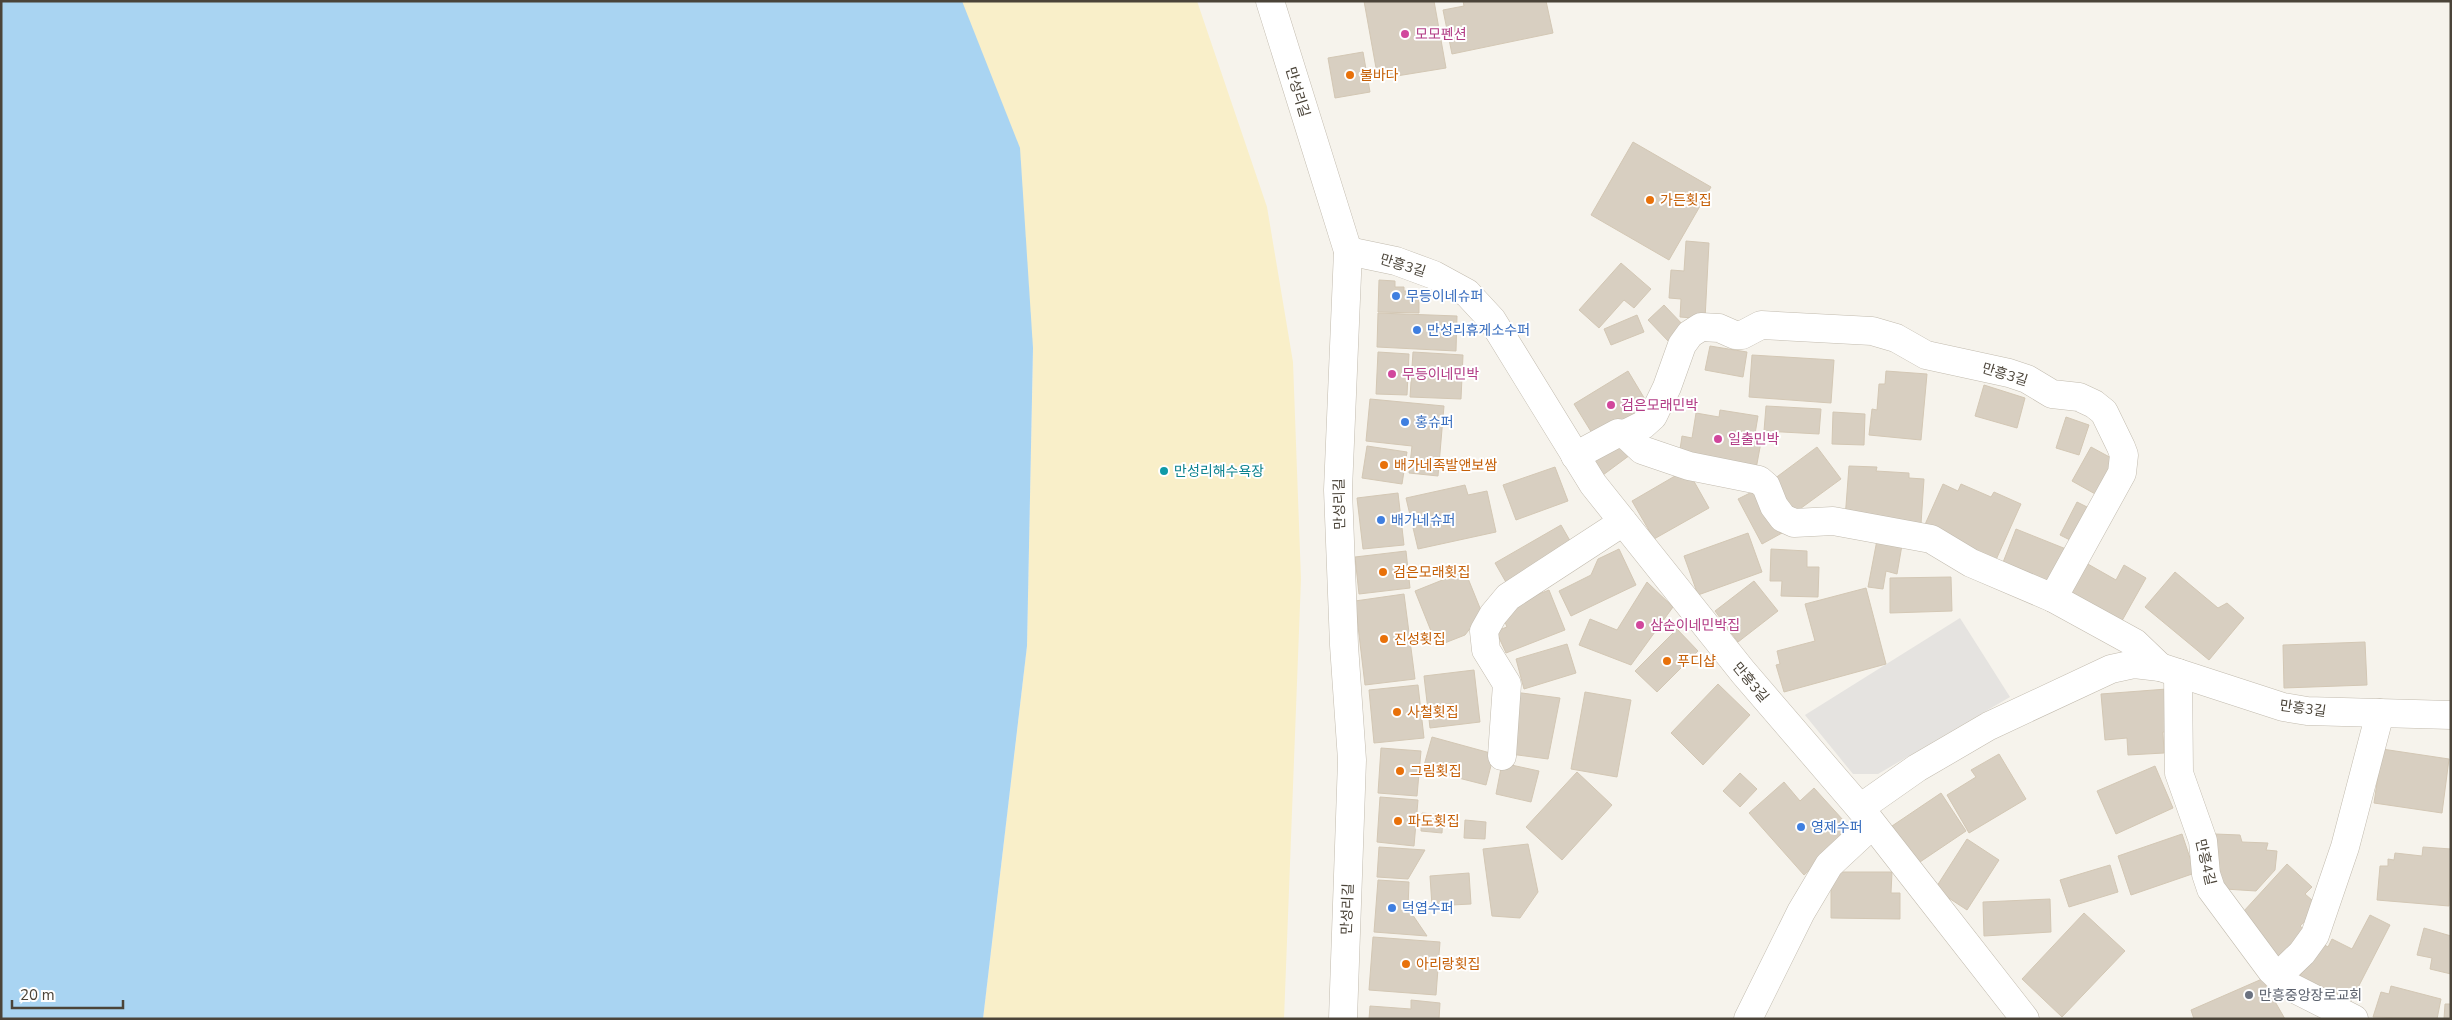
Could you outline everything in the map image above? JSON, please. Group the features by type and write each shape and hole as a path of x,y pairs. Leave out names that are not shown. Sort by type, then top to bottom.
{"street":[{"name":"만성리길","path":"1270,1 1348,251 1338,490 1344,645 1352,760 1342,1019"},
{"name":"만흥3길","path":"1348,251 1396,261 1434,275 1467,293 1492,320 1593,484 1742,672 1866,817 2025,1019"},
{"name":"만흥3길","path":"2054,598 2122,473 2124,455 2104,412 2079,397 2052,394 2027,379 2008,373 1926,355 1883,333 1761,325 1742,334 1735,334 1719,328 1701,327 1690,334 1682,345 1668,387 1653,416 1643,425 1625,434 1642,450 1679,463 1759,480 1766,486 1774,506 1783,518 1794,523 1833,521 1932,539 1971,563 2054,598 2135,644 2169,670"},
{"path":"1575,456 1618,433 1625,434"},
{"path":"1502,756 1507,684 1486,650 1484,631 1493,615 1508,597 1623,522"},
{"name":"만흥3길","path":"1866,817 1944,751 1998,722 2111,669 2134,664 2169,670 2283,707 2307,711 2451,715"},
{"name":"만흥4길","path":"2169,670 2178,773 2203,841 2206,874 2211,889 2278,976 2300,992 2354,1019"},
{"path":"2278,976 2302,952 2315,935 2345,847 2380,713"},
{"path":"1748,1019 1801,912 1829,865 1866,817"}],"sand":[{"name":"만성리해수욕장","path":"962,1 1197,1 1267,207 1293,362 1301,579 1284,1019 983,1019 1027,646 1033,348"}],"shaded area":[{"path":"1960,618 2010,697 1878,774 1853,774 1805,715"}],"water":[{"path":"1,1 962,1 1020,148 1033,348 1027,646 983,1019 1,1019"}],"building":[{"name":"모모펜션","path":"1364,1 1434,1 1446,68 1378,79"},
{"path":"1463,1 1546,1 1553,33 1452,54 1443,10 1464,6"},
{"path":"1363,52 1370,92 1335,98 1328,58"},
{"path":"1633,142 1711,187 1669,260 1591,215"},
{"path":"1686,241 1709,243 1705,319 1680,317 1681,299 1669,298 1671,270 1684,271"},
{"path":"1621,263 1651,289 1634,308 1624,300 1599,328 1579,310"},
{"path":"1379,280 1395,281 1395,287 1404,287 1404,291 1419,291 1419,313 1378,312"},
{"path":"1664,305 1685,327 1669,342 1648,320"},
{"path":"1378,313 1457,316 1456,351 1377,347"},
{"path":"1637,315 1644,332 1611,345 1604,329"},
{"path":"1710,346 1747,352 1743,377 1705,370"},
{"name":"무등이네민박","path":"1378,352 1409,354 1407,395 1376,394"},
{"path":"1413,352 1463,355 1461,399 1410,397"},
{"path":"1752,355 1834,360 1831,403 1749,397"},
{"name":"검은모래민박","path":"1628,371 1649,406 1595,438 1574,404"},
{"path":"1886,371 1927,374 1921,440 1869,435 1872,409 1877,410 1879,384 1885,384"},
{"path":"1984,385 2025,398 2017,428 1975,416"},
{"path":"1370,399 1444,406 1438,476 1409,473 1412,446 1366,441"},
{"path":"1766,406 1821,409 1819,434 1764,431"},
{"name":"일출민박","path":"1720,410 1758,416 1754,440 1761,442 1756,469 1679,456 1682,436 1692,438 1696,413 1719,417"},
{"path":"1833,412 1865,414 1864,445 1832,444"},
{"path":"2066,417 2089,425 2079,455 2056,448"},
{"path":"1618,440 1630,455 1603,475 1591,459"},
{"path":"1367,446 1407,452 1402,484 1362,478"},
{"path":"1817,447 1841,479 1793,514 1770,482"},
{"path":"2091,447 2115,460 2097,495 2072,481"},
{"path":"1849,466 1877,467 1876,471 1909,473 1909,478 1924,479 1921,524 1845,519"},
{"path":"1555,467 1568,501 1516,520 1503,485"},
{"path":"1687,469 1709,508 1654,539 1632,501"},
{"path":"1943,484 1958,491 1961,484 1991,497 1994,492 2021,504 1995,562 1923,529"},
{"path":"1465,485 1468,495 1487,491 1496,532 1418,549 1406,498"},
{"path":"1758,489 1782,533 1762,544 1738,499"},
{"path":"1398,493 1404,545 1363,549 1357,498"},
{"path":"2077,502 2091,509 2074,542 2060,535"},
{"path":"1561,525 1573,546 1507,584 1495,563"},
{"path":"2016,529 2066,549 2052,585 2002,565"},
{"path":"1748,533 1762,572 1698,595 1684,556"},
{"path":"1877,540 1902,545 1897,574 1886,571 1883,589 1868,587"},
{"path":"1619,549 1636,585 1571,616 1559,591 1591,575 1598,559"},
{"path":"1771,549 1807,551 1807,567 1819,567 1818,597 1781,596 1782,581 1770,581"},
{"path":"1406,551 1410,588 1359,594 1355,557"},
{"path":"2079,559 2116,580 2124,565 2146,578 2119,626 2060,593"},
{"path":"1465,571 1482,613 1465,635 1437,646 1415,591"},
{"path":"2175,572 2218,608 2227,603 2244,618 2209,660 2145,607"},
{"path":"1951,577 1952,611 1890,613 1890,578"},
{"path":"1754,581 1778,611 1738,642 1715,611"},
{"name":"삼순이네민박집","path":"1647,582 1673,607 1631,665 1579,645 1590,619 1617,630"},
{"path":"1866,588 1886,664 1784,692 1776,665 1780,664 1777,651 1815,641 1805,604"},
{"path":"1549,590 1565,630 1506,653 1496,631 1507,627 1503,617 1512,614 1509,606"},
{"path":"1404,594 1415,679 1365,685 1355,601"},
{"path":"1677,629 1698,651 1657,692 1635,671"},
{"path":"2365,642 2367,685 2284,688 2283,645"},
{"path":"1567,644 1576,673 1524,689 1516,659"},
{"path":"1474,670 1480,722 1430,728 1424,676"},
{"path":"1718,684 1750,715 1703,765 1671,733"},
{"path":"1418,685 1424,738 1374,743 1369,690"},
{"path":"2167,689 2170,732 2163,732 2164,753 2128,755 2127,738 2105,740 2101,694"},
{"path":"1514,692 1560,698 1548,759 1510,754"},
{"path":"1585,692 1631,700 1617,777 1571,769"},
{"path":"1432,737 1494,754 1486,785 1423,769"},
{"path":"1381,748 1421,751 1417,796 1378,793"},
{"path":"2382,749 2449,759 2442,813 2374,803"},
{"path":"1999,754 2026,799 1969,833 1947,795 1976,777 1971,770"},
{"path":"1502,763 1539,771 1531,802 1496,794"},
{"path":"2155,766 2173,808 2116,834 2097,791"},
{"path":"1577,772 1612,805 1562,860 1526,827"},
{"path":"1740,773 1757,789 1740,807 1723,791"},
{"path":"1784,782 1800,801 1814,788 1853,831 1804,875 1749,813"},
{"path":"1941,793 1966,831 1917,864 1892,826"},
{"path":"1380,797 1418,800 1414,846 1377,842"},
{"path":"1422,813 1443,815 1442,833 1421,831"},
{"path":"1465,820 1486,822 1485,839 1464,838"},
{"path":"2182,834 2195,873 2131,895 2118,856"},
{"path":"2215,834 2240,835 2242,842 2268,843 2266,850 2277,851 2275,870 2256,891 2225,889 2214,868"},
{"path":"1967,839 1999,860 1967,910 1935,889"},
{"path":"1528,844 1538,892 1520,918 1492,916 1483,849"},
{"path":"1379,847 1425,850 1408,879 1377,877"},
{"path":"2423,847 2451,849 2449,906 2377,900 2380,866 2388,866 2388,859 2394,860 2395,853 2422,856"},
{"path":"2287,864 2312,887 2305,894 2320,907 2300,926 2307,932 2280,960 2243,912"},
{"path":"2110,865 2118,892 2069,907 2060,880"},
{"path":"1831,872 1892,872 1891,893 1900,893 1900,919 1831,918"},
{"path":"1469,873 1471,904 1432,906 1430,876"},
{"path":"1378,880 1409,882 1408,908 1427,936 1374,932"},
{"path":"2050,899 2051,932 1984,936 1983,902"},
{"path":"2084,913 2125,951 2062,1017 2022,979"},
{"path":"2370,915 2390,925 2347,1009 2297,982 2318,941 2328,947 2332,939 2352,949"},
{"path":"2424,928 2451,936 2451,974 2430,969 2432,958 2417,955"},
{"path":"1373,937 1440,942 1436,995 1369,990"},
{"name":"만흥중앙장로교회","path":"2262,979 2285,1019 2194,1019 2191,1010"},
{"path":"2391,986 2441,999 2437,1019 2373,1017 2381,992 2389,994"},
{"path":"1411,1000 1440,1003 1439,1019 1369,1019 1370,1006 1411,1009"},
{"path":"2445,1004 2451,1004 2451,1019 2444,1019"}],"place":[{"name":"모모펜션","path":"1405,34"},
{"name":"불바다","path":"1350,75"},
{"name":"가든횟집","path":"1650,200"},
{"name":"무등이네슈퍼","path":"1396,296"},
{"name":"만성리휴게소수퍼","path":"1417,330"},
{"name":"무등이네민박","path":"1392,374"},
{"name":"검은모래민박","path":"1611,405"},
{"name":"홍슈퍼","path":"1405,422"},
{"name":"일출민박","path":"1718,439"},
{"name":"배가네족발앤보쌈","path":"1384,465"},
{"name":"만성리해수욕장","path":"1164,471"},
{"name":"배가네슈퍼","path":"1381,520"},
{"name":"검은모래횟집","path":"1383,572"},
{"name":"삼순이네민박집","path":"1640,625"},
{"name":"진성횟집","path":"1384,639"},
{"name":"푸디샵","path":"1667,661"},
{"name":"사철횟집","path":"1397,712"},
{"name":"그림횟집","path":"1400,771"},
{"name":"파도횟집","path":"1398,821"},
{"name":"영제수퍼","path":"1801,827"},
{"name":"덕엽수퍼","path":"1392,908"},
{"name":"아리랑횟집","path":"1406,964"},
{"name":"만흥중앙장로교회","path":"2249,995"}]}
